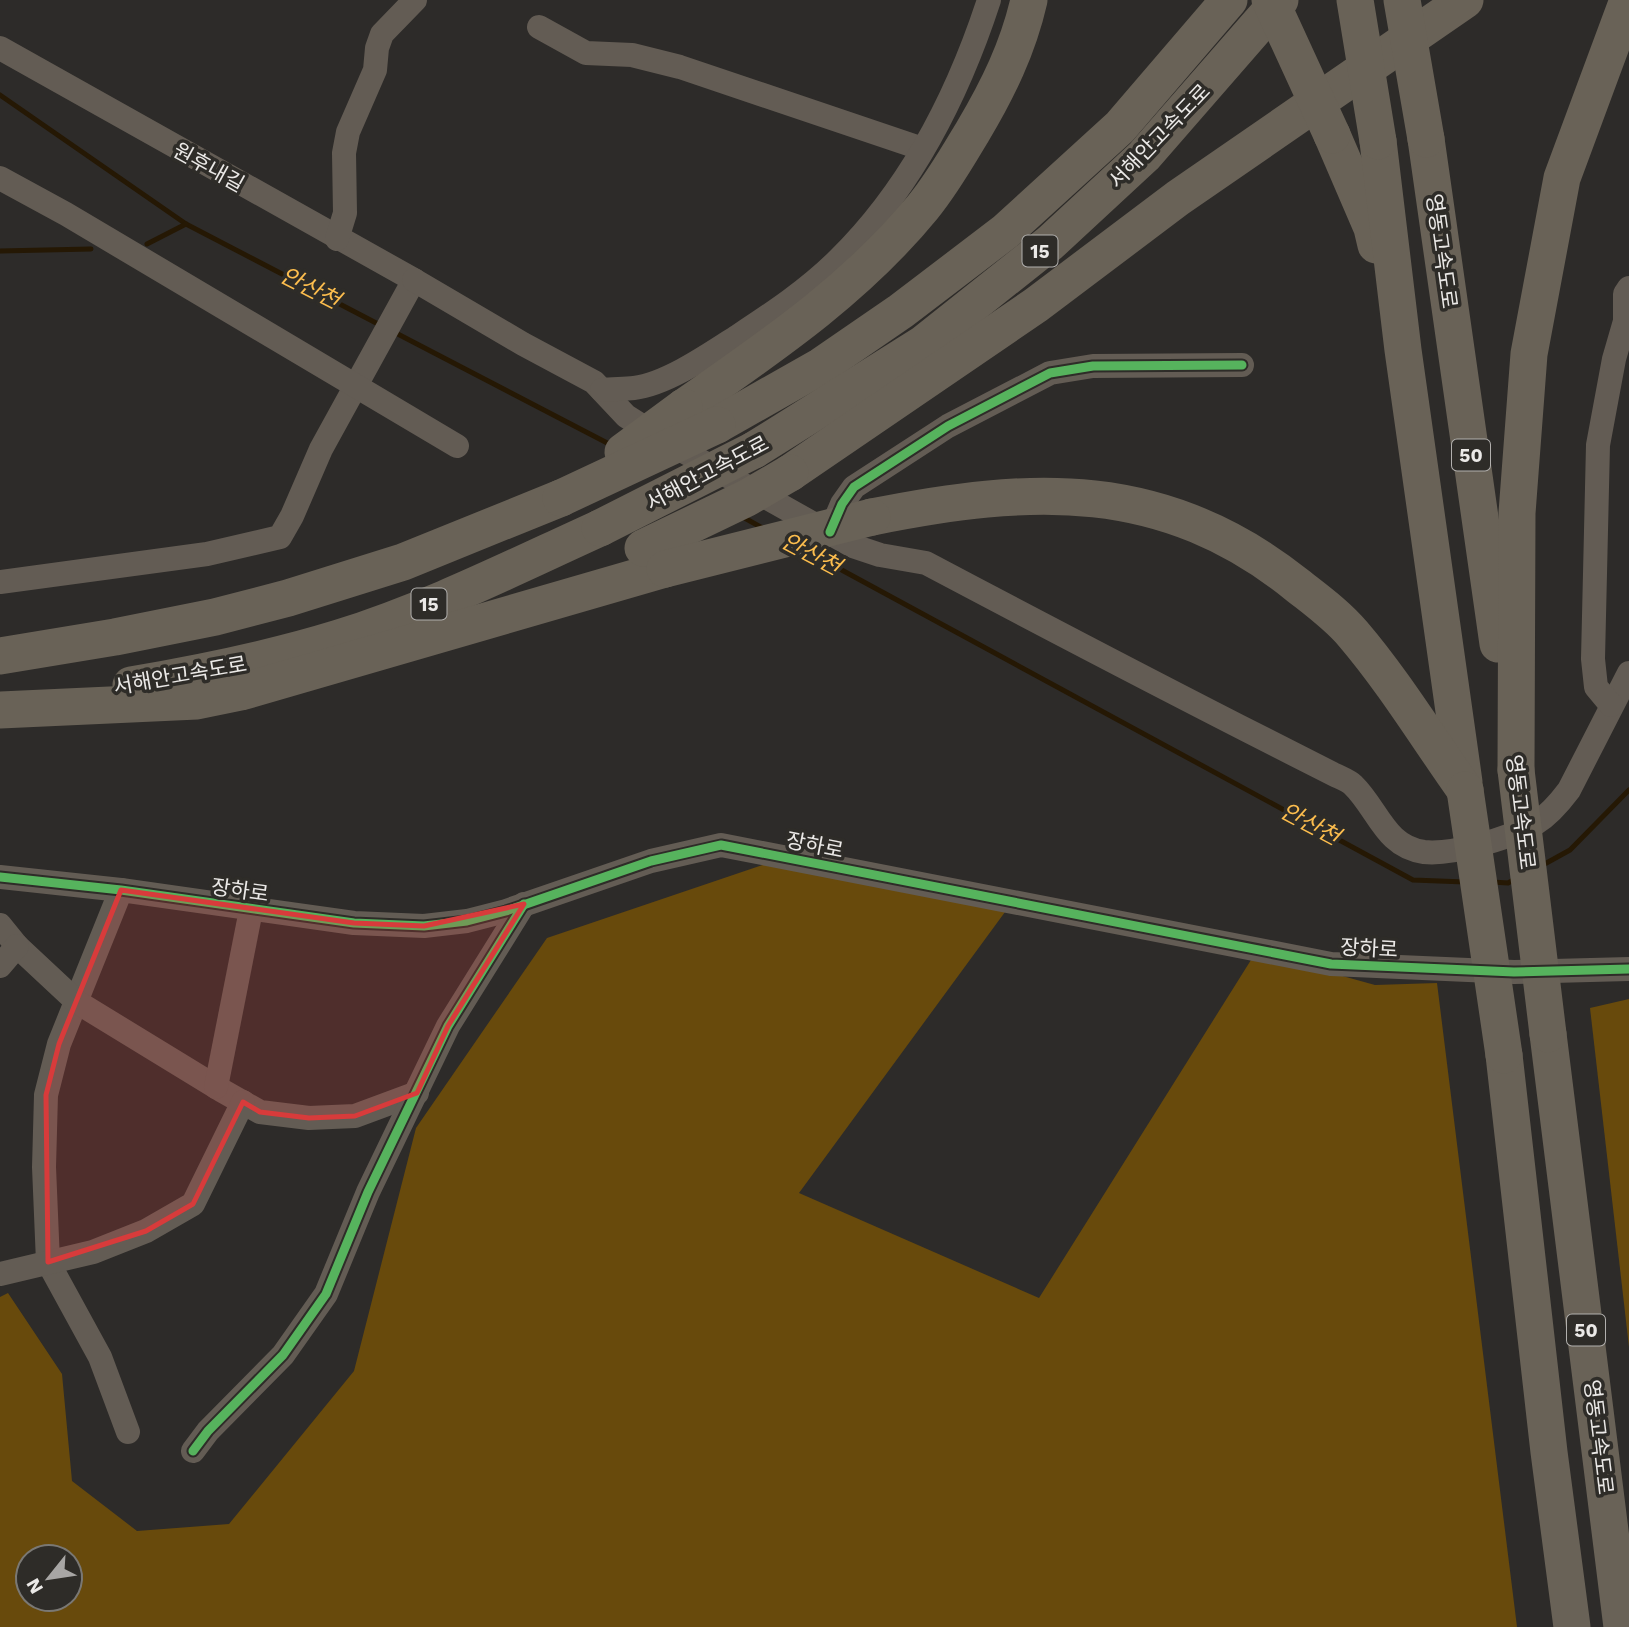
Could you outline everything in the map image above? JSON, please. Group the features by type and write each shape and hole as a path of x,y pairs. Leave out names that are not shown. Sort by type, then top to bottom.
{"highway":[{"path":"561,498 822,308 876,260 925,205 963,148 999,86 1024,22 1029,0"},
{"name":"서해안고속도로","path":"0,656 215,617 403,562 561,498 717,425 833,358 901,311 1006,231 1120,127 1229,0"},
{"path":"1270,0 1371,228 1403,350"},
{"name":"서해안고속도로","path":"0,708 202,686 247,677 342,637 449,597 600,528 754,450 923,345 1050,243 1144,156 1280,0"},
{"name":"50","path":"1355,0 1378,141 1403,350 1504,1055 1549,1452 1572,1627"},
{"name":"영동고속도로","path":"1402,0 1426,139 1516,770 1622,1627"},
{"path":"654,558 790,473 1036,305 1178,198 1465,0"},
{"path":"1516,770 1517,513 1529,354 1562,178 1628,0"},
{"path":"247,677 654,558 937,504 1033,495 1087,497 1133,505 1187,520 1237,542 1280,571 1351,632 1379,667 1465,790"}],"street":[{"path":"337,239 345,213 344,153 348,132 376,70 377,48 382,34 415,0"},
{"path":"603,390 637,388 670,376 784,305 839,260 880,214 923,149 958,83 989,0"},
{"path":"539,27 586,53 632,55 680,67 923,149"},
{"name":"원후내길","path":"0,48 413,283 594,382 626,416 667,442 853,546 880,555 926,563 1352,784 1385,831 1402,845 1425,852 1462,848 1508,837 1538,822 1569,790 1629,673"},
{"path":"0,178 358,382 457,446"},
{"path":"0,582 207,554 280,537 321,449 413,283"},
{"path":"1611,705 1596,687 1593,659 1598,445 1614,359 1625,321 1625,294 1629,288"},
{"path":"830,532 842,504 854,487 948,426 1050,373 1093,366 1242,365"},
{"name":"장하로","path":"0,877 121,890 354,923 424,926 467,921 651,861 721,845 1331,964 1514,972 1629,969"},
{"path":"121,890 59,1044 46,1095 44,1167 48,1262 100,1357 128,1433"},
{"path":"193,1451 208,1431 283,1355 326,1294 368,1192 448,1026 524,904"},
{"path":"216,1087 251,910"},
{"path":"0,925 17,946 76,1002 260,1112 309,1118 355,1116 417,1093"},
{"path":"0,966 17,946"},
{"path":"0,1275 93,1252 146,1231 193,1204 243,1102"}],"highlighted area":[{"path":"121,890 354,923 424,926 524,904 448,1026 417,1093 355,1116 309,1118 260,1112 243,1102 193,1204 146,1231 48,1262 46,1095 59,1044"}],"shaded area":[{"path":"783,858 1016,897 799,1193 1039,1298 1256,952 1375,985 1437,983 1517,1627 0,1627 0,1297 8,1293 62,1374 72,1481 137,1531 229,1524 354,1371 416,1128 547,938"},
{"path":"1629,999 1629,1347 1590,1008"}],"waterway":[{"name":"안산천","path":"0,95 186,224 380,325"},
{"path":"147,244 186,224"},
{"path":"0,251 91,249"},
{"name":"안산천","path":"392,331 613,446"},
{"name":"안산천","path":"741,516 766,530"},
{"name":"안산천","path":"803,549 1413,880 1465,882"},
{"name":"안산천","path":"1541,866 1570,850 1629,790"},
{"name":"안산천","path":"1492,882 1508,883 1517,878"}],"cycle path":[{"path":"830,532 842,504 854,487 948,426 1050,373 1093,366 1242,365"},
{"path":"0,877 121,890 354,923 424,926 467,921 506,911 651,861 721,845 1331,964 1514,972 1629,969"},
{"path":"193,1451 208,1431 283,1355 326,1294 368,1192 448,1026 524,904"}]}
